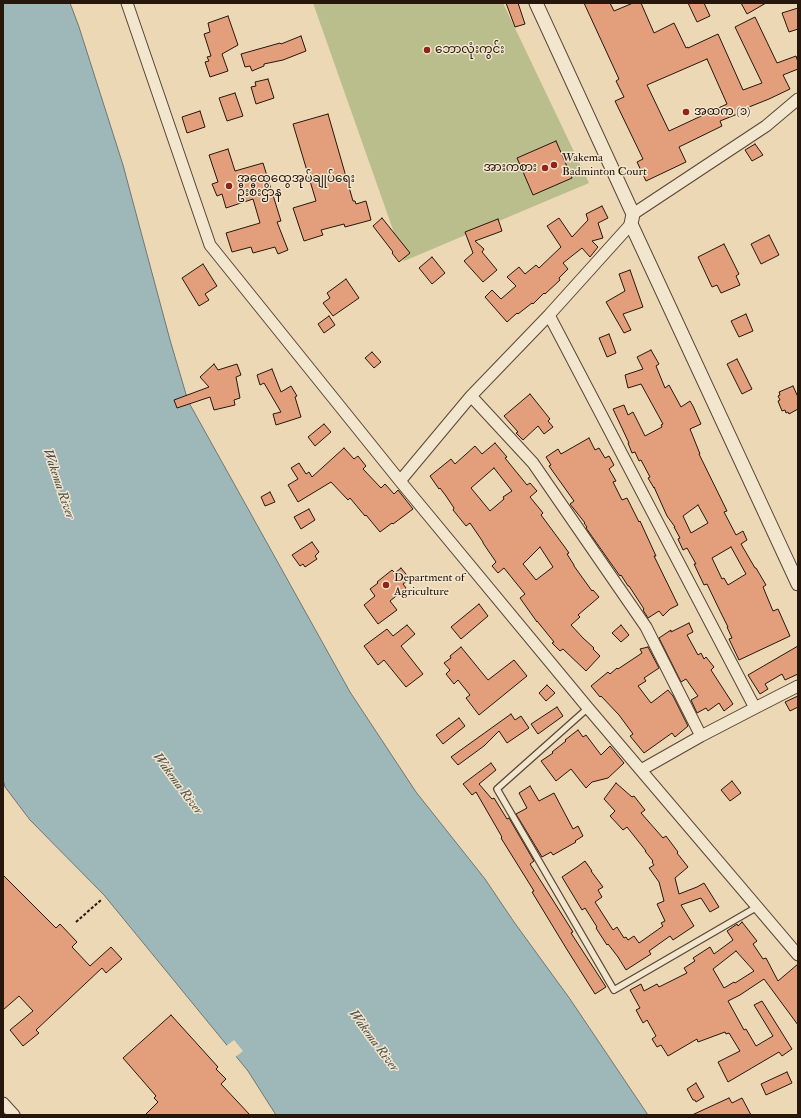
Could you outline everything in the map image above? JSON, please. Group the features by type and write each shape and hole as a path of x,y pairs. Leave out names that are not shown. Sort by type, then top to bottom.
{"street":[{"path":"127,3 210,245 400,481 588,708 798,955"},
{"path":"536,3 632,219 798,584"},
{"path":"400,481 471,396 549,315 632,219 766,126 798,99"},
{"path":"549,315 754,708"},
{"path":"471,396 533,463 646,627 702,736"},
{"path":"641,770 754,708 798,686"},
{"path":"3,1103 14,1115"}],"lane":[{"path":"588,708 497,789 614,990 757,907"}],"path":[{"path":"76,922 101,900"}],"green space":[{"path":"313,3 503,3 589,183 404,261"}],"water":[{"name":"Wakema River","path":"3,3 70,3 123,165 188,401 350,692 416,792 485,879 570,999 648,1115 276,1115 248,1071 104,895 30,820 5,787 3,779"}],"pier":[{"path":"234,1040 243,1051 234,1058 225,1047"}],"building":[{"path":"506,3 518,3 525,24 515,27"},
{"path":"584,3 610,3 614,11 633,3 641,3 654,33 674,23 686,48 718,34 743,90 762,83 735,27 755,17 777,63 796,56 798,62 798,69 783,75 790,89 749,107 750,109 720,121 722,126 679,147 686,162 646,181 637,162 643,159 615,101 624,97 616,81 619,79","holes":["707,59 727,104 669,131 647,85"]},
{"path":"688,3 704,3 710,16 697,22"},
{"path":"741,3 766,3 747,14"},
{"path":"798,8 798,29 789,32 782,13"},
{"path":"228,16 238,45 222,54 228,71 210,77 205,62 209,61 207,57 211,56 204,34 210,32 208,23"},
{"path":"301,36 306,51 283,60 264,64 264,66 252,71 250,66 245,67 241,54 280,43 281,44"},
{"path":"268,79 274,98 256,104 251,87 256,86 255,82"},
{"path":"235,93 243,116 227,121 219,98"},
{"path":"200,111 205,127 187,133 182,117"},
{"path":"328,114 353,201 355,201 356,204 366,201 371,220 345,227 344,224 321,230 323,235 304,241 293,208 316,201 293,124"},
{"name":"အားကစား","path":"556,141 572,178 533,195 517,158"},
{"path":"755,144 763,155 752,161 745,150"},
{"path":"228,149 235,171 263,163 281,221 277,222 288,250 278,254 275,247 253,253 251,247 232,252 226,233 260,223 253,199 226,208 222,194 217,196 212,184 218,182 209,155"},
{"path":"602,206 608,218 598,223 603,238 592,241 598,247 590,257 582,248 563,263 568,269 559,278 560,280 533,304 532,303 518,314 517,313 507,322 485,297 492,290 501,299 516,286 507,277 519,267 525,274 536,265 539,268 561,247 547,226 559,218 572,237 588,220 586,214"},
{"path":"382,218 410,253 399,262 373,226"},
{"path":"498,219 502,231 475,241 484,249 482,252 497,270 483,282 464,261 473,253 465,232"},
{"path":"769,235 779,255 761,264 751,244"},
{"path":"724,244 739,274 736,276 740,285 721,293 717,285 712,287 698,257"},
{"path":"432,257 445,273 432,284 419,268"},
{"path":"203,264 217,286 205,294 209,300 199,306 182,278"},
{"path":"630,270 643,307 623,314 631,330 624,333 606,302 625,291 619,274"},
{"path":"346,279 359,298 333,316 323,303 330,298 327,293"},
{"path":"746,314 753,331 739,337 731,321"},
{"path":"329,316 335,325 324,333 318,324"},
{"path":"609,334 616,353 607,357 599,338"},
{"path":"651,350 659,364 656,366 665,388 669,385 681,407 690,401 693,406 701,424 690,429 699,454 727,511 724,512 736,535 743,531 747,540 741,544 766,585 763,587 773,611 778,609 790,636 739,660 729,639 732,638 728,627 707,584 704,585 694,564 696,564 687,548 683,550 675,527 667,516 654,487 648,478 650,477 641,460 639,461 635,452 632,453 629,443 613,409 624,405 628,415 633,412 645,436 662,427 661,425 663,424 641,384 628,388 625,375 643,369 637,357","holes":["698,505 708,523 691,533 683,516","731,547 746,574 728,585 724,578 722,579 712,558"]},
{"path":"372,352 381,362 374,368 365,358"},
{"path":"737,359 752,389 742,394 727,364"},
{"path":"214,364 218,370 237,364 241,375 236,377 240,398 234,400 235,405 214,410 210,397 177,408 174,400 209,387 200,377"},
{"path":"272,369 281,392 291,386 297,396 295,397 301,417 276,425 273,414 281,412 264,383 260,385 257,375"},
{"path":"793,386 798,397 798,409 789,414 788,412 786,413 785,410 782,411 778,401 780,400 778,396 780,395 779,392"},
{"path":"530,394 550,419 548,421 553,427 544,434 538,426 523,440 504,416"},
{"path":"324,424 331,432 315,446 308,437"},
{"path":"589,438 595,450 599,448 605,458 609,456 614,465 609,469 616,481 613,482 622,500 627,498 639,522 640,521 656,556 654,556 678,605 670,609 663,616 659,611 648,618 629,586 621,575 620,576 586,528 585,523 570,504 574,501 549,466 551,465 546,457 558,449 561,454"},
{"path":"495,443 527,485 530,483 537,491 530,497 543,513 541,515 569,553 567,554 574,566 592,591 593,590 599,597 578,615 580,617 571,625 600,656 586,671 563,649 560,651 552,643 554,642 537,622 520,598 525,594 504,568 498,573 492,566 496,562 470,523 466,526 453,510 454,508 446,496 430,476 451,459 455,464 475,446 482,454","holes":["494,468 512,491 503,497 504,499 490,511 471,488","540,547 553,567 536,580 523,564"]},
{"path":"344,448 354,459 358,456 366,466 363,469 381,488 385,484 394,494 398,490 413,509 380,532 350,498 348,500 331,482 298,502 288,485 298,479 291,468 299,463 306,474 309,472 312,477"},
{"path":"270,492 275,502 265,506 261,497"},
{"path":"309,509 315,520 301,529 294,517"},
{"path":"312,542 319,552 315,556 317,559 305,567 303,564 300,566 292,555"},
{"path":"401,568 410,579 403,584 406,588 390,601 397,610 378,624 364,605 375,596 370,589 392,570 395,573"},
{"path":"479,604 488,616 461,639 451,627"},
{"path":"689,623 693,632 687,635 698,655 701,653 704,659 706,657 714,667 711,670 733,704 724,711 719,703 708,711 706,708 697,713 691,700 698,696 686,679 681,682 659,638 671,630 671,632"},
{"path":"407,625 415,634 401,646 423,674 406,687 384,660 378,665 364,646 387,629 393,636"},
{"path":"621,625 629,635 621,642 612,633"},
{"path":"798,646 798,674 785,680 782,674 765,684 768,689 760,694 748,675"},
{"path":"461,647 488,680 514,660 527,676 479,715 466,698 470,695 458,680 454,684 446,674 450,670 444,663"},
{"path":"648,647 659,668 644,678 646,681 638,686 651,703 668,690 673,696 688,726 675,737 672,733 644,753 630,736 633,734 619,715 591,686 608,672 610,674 642,653 640,649"},
{"path":"547,685 555,693 546,701 539,693"},
{"path":"798,696 798,707 790,711 785,702"},
{"path":"557,707 563,716 538,734 531,724"},
{"path":"511,714 515,720 521,716 529,728 507,743 499,731 484,746 458,765 451,757"},
{"path":"459,718 465,726 443,744 436,735"},
{"path":"578,730 583,737 586,735 601,755 610,746 624,763 608,778 592,782 586,788 571,769 556,781 541,761 553,753 552,752 566,741 565,740"},
{"path":"491,763 496,770 479,784 492,799 494,798 507,819 509,818 534,861 530,864 573,932 571,933 606,987 595,994 532,892 534,891 501,838 502,837 476,792 472,795 463,784"},
{"path":"732,781 741,793 730,801 721,790"},
{"path":"616,783 632,797 634,796 645,810 641,813 663,838 666,836 688,867 675,878 679,894 704,883 719,907 710,912 701,898 681,905 694,926 673,940 670,936 649,951 651,954 626,970 618,957 608,944 607,945 585,908 582,910 562,877 585,861 603,887 598,890 602,897 595,902 613,930 617,927 624,938 626,937 628,940 634,936 639,943 663,926 661,923 665,921 657,904 664,901 659,882 649,868 654,865 652,862 653,861 627,827 623,830 610,816 615,811 604,799"},
{"path":"530,786 539,801 554,793 573,829 578,826 583,836 575,841 576,842 553,855 551,852 542,857 516,814 527,808 519,793"},
{"path":"3,875 56,928 60,924 77,942 72,947 90,966 111,947 122,959 106,973 102,968 36,1030 39,1033 23,1046 10,1030 33,1011 19,996 3,1010"},
{"path":"742,922 757,941 753,944 763,959 766,958 778,981 798,964 798,1025 764,979 728,1001 744,1030 746,1029 756,1046 773,1036 754,1005 762,1001 792,1049 782,1056 779,1052 728,1082 718,1062 740,1051 729,1033 726,1034 725,1032 698,1042 697,1039 668,1056 661,1045 657,1047 652,1039 656,1036 647,1020 643,1023 636,1010 640,1008 630,990 641,984 644,991 657,984 659,987 687,973 684,968 695,961 693,958 710,947 714,954 733,940 727,931 737,924 738,926","holes":["736,951 754,971 724,988 713,969"]},
{"path":"171,1015 218,1067 216,1069 226,1079 221,1084 250,1115 145,1115 158,1102 154,1098 156,1096 123,1058"},
{"path":"787,1072 792,1083 766,1095 761,1084"},
{"path":"696,1083 704,1097 696,1102 693,1100 687,1089"},
{"path":"729,1098 732,1103 742,1098 751,1115 692,1115"}],"place":[{"name":"ဘောလုံးကွင်း","path":"427,50"},
{"name":"အထက (၁)","path":"686,112"},
{"name":"Wakema Badminton Court","path":"554,165"},
{"name":"အားကစား","path":"545,168"},
{"name":"အထွေထွေအုပ်ချုပ်ရေး ဦးစီးဌာန","path":"229,186"},
{"name":"Department of Agriculture","path":"386,585"}]}
